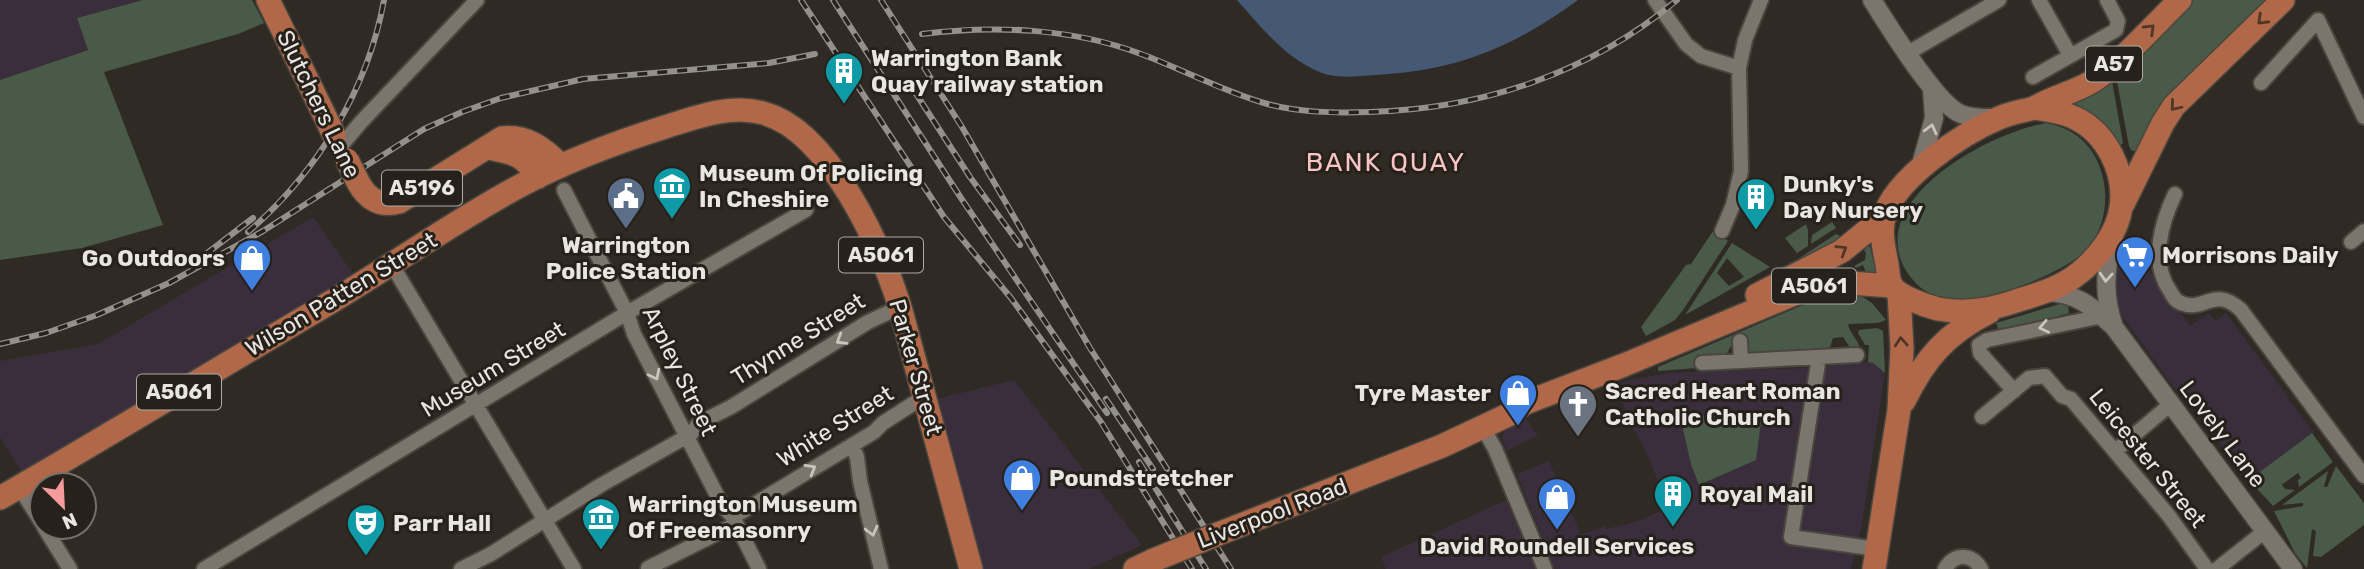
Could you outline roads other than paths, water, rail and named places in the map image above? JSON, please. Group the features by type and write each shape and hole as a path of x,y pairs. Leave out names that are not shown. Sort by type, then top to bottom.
{"highway":[{"name":"Slutchers Lane","path":"268,0 358,183 364,192 379,203 385,205 399,202 502,138 516,136 533,143 561,166"},
{"name":"A57","path":"1885,216 1894,199 1920,168 1998,118 2077,89 2104,73 2180,0"},
{"path":"1899,410 1921,368 1940,345 1998,307 2062,285 2089,264 2119,217 2163,123 2174,107 2283,0"},
{"path":"2034,107 2075,118 2099,136 2116,164 2120,184 2119,217"},
{"name":"Wilson Patten Street","path":"10,492 538,177 634,136 712,113 735,110"},
{"name":"Parker Street","path":"735,110 764,113 783,120 802,134 841,182 871,235 900,307 971,569"},
{"path":"488,148 513,152 522,157 538,177"},
{"path":"1876,559 1899,410 1902,348 1895,290 1882,234 1885,216"},
{"name":"A5061","path":"1679,342 1750,299 1843,251 1885,216"},
{"name":"A5061","path":"1679,342 1818,284 1835,282 1895,290"},
{"path":"1895,290 1916,302 1937,309 1961,312 1998,307"},
{"name":"Liverpool Road","path":"1409,458 1438,436 1477,416 1505,406 1525,403 1679,342"},
{"name":"Liverpool Road","path":"1144,565 1442,446 1508,415 1525,403"}],"street":[{"path":"340,148 361,122 477,0"},
{"path":"1655,0 1686,44 1701,56 1739,68"},
{"path":"1721,231 1735,198 1741,171 1739,68 1745,40 1761,0"},
{"path":"1872,0 1932,89 1960,114 1998,118"},
{"path":"1908,52 1999,0"},
{"path":"2039,0 2070,55"},
{"path":"2033,77 2116,30 2118,21 2108,0"},
{"path":"2261,83 2318,20 2364,117"},
{"path":"1920,168 1934,118 1932,89"},
{"name":"Arpley Street","path":"564,190 627,313 634,334 722,505 734,520 759,569"},
{"path":"2175,194 2168,208 2158,249 2163,281 2169,290 2180,303 2194,305 2222,299 2241,310 2364,476"},
{"name":"Museum Street","path":"204,569 627,313 806,210"},
{"path":"2014,391 1980,353 1979,345 1987,340 2109,318 2105,285 2108,258 2119,217"},
{"path":"2351,242 2364,231"},
{"path":"393,265 574,569"},
{"name":"Lovely Lane","path":"2043,292 2073,296 2109,318 2293,569"},
{"name":"Thynne Street","path":"461,569 491,554 691,434 699,423 731,407 867,322 900,307"},
{"path":"1740,341 1741,361"},
{"path":"1702,363 1819,357 1839,349 1857,355"},
{"path":"1819,357 1791,537 1876,559"},
{"name":"Leicester Street","path":"1982,418 2029,378 2045,376 2062,396 2071,399 2115,451 2169,516 2207,569"},
{"name":"White Street","path":"648,568 734,520 925,396"},
{"path":"2115,451 2171,404"},
{"path":"1482,426 1495,449 1545,569"},
{"path":"852,445 857,457 881,569"},
{"path":"10,492 28,510"},
{"path":"2217,569 2265,531"},
{"path":"53,541 70,569"},
{"path":"1945,569 1951,561 1962,556 1975,560 1981,569"}],"water":[{"path":"1237,0 1578,0 1530,31 1482,54 1404,73 1348,77 1322,73 1297,60 1275,42"}],"railway":[{"path":"248,232 296,183 336,127 366,66 384,0"},
{"path":"801,0 944,217 1011,298 1101,422 1192,569"},
{"path":"833,0 961,198 1107,413"},
{"path":"881,0 962,127 1090,348 1231,569"},
{"path":"922,34 977,30 1061,34 1115,45 1264,103 1303,111 1370,112 1453,104 1533,82 1608,48 1677,0"},
{"path":"0,344 46,333 97,315 169,283 263,231 424,129 501,98 583,79 769,63 815,54"},
{"path":"911,86 970,177 1020,245"},
{"path":"206,254 253,218"},
{"path":"1106,399 1153,469"},
{"path":"1139,462 1206,569"}],"place":[{"name":"Warrington Bank Quay railway station","path":"844,105"},
{"name":"Museum Of Policing In Cheshire","path":"672,220"},
{"name":"Warrington Police Station","path":"626,230"},
{"name":"Dunky's Day Nursery","path":"1756,231"},
{"name":"Morrisons Daily","path":"2135,289"},
{"name":"Go Outdoors","path":"252,292"},
{"name":"Tyre Master","path":"1518,427"},
{"name":"Sacred Heart Roman Catholic Church","path":"1578,438"},
{"name":"Poundstretcher","path":"1022,512"},
{"name":"Royal Mail","path":"1673,528"},
{"name":"David Roundell Services","path":"1557,531"},
{"name":"Warrington Museum Of Freemasonry","path":"601,551"},
{"name":"Parr Hall","path":"366,557"}],"district":[{"name":"BANK QUAY","path":"1386,162"}]}
